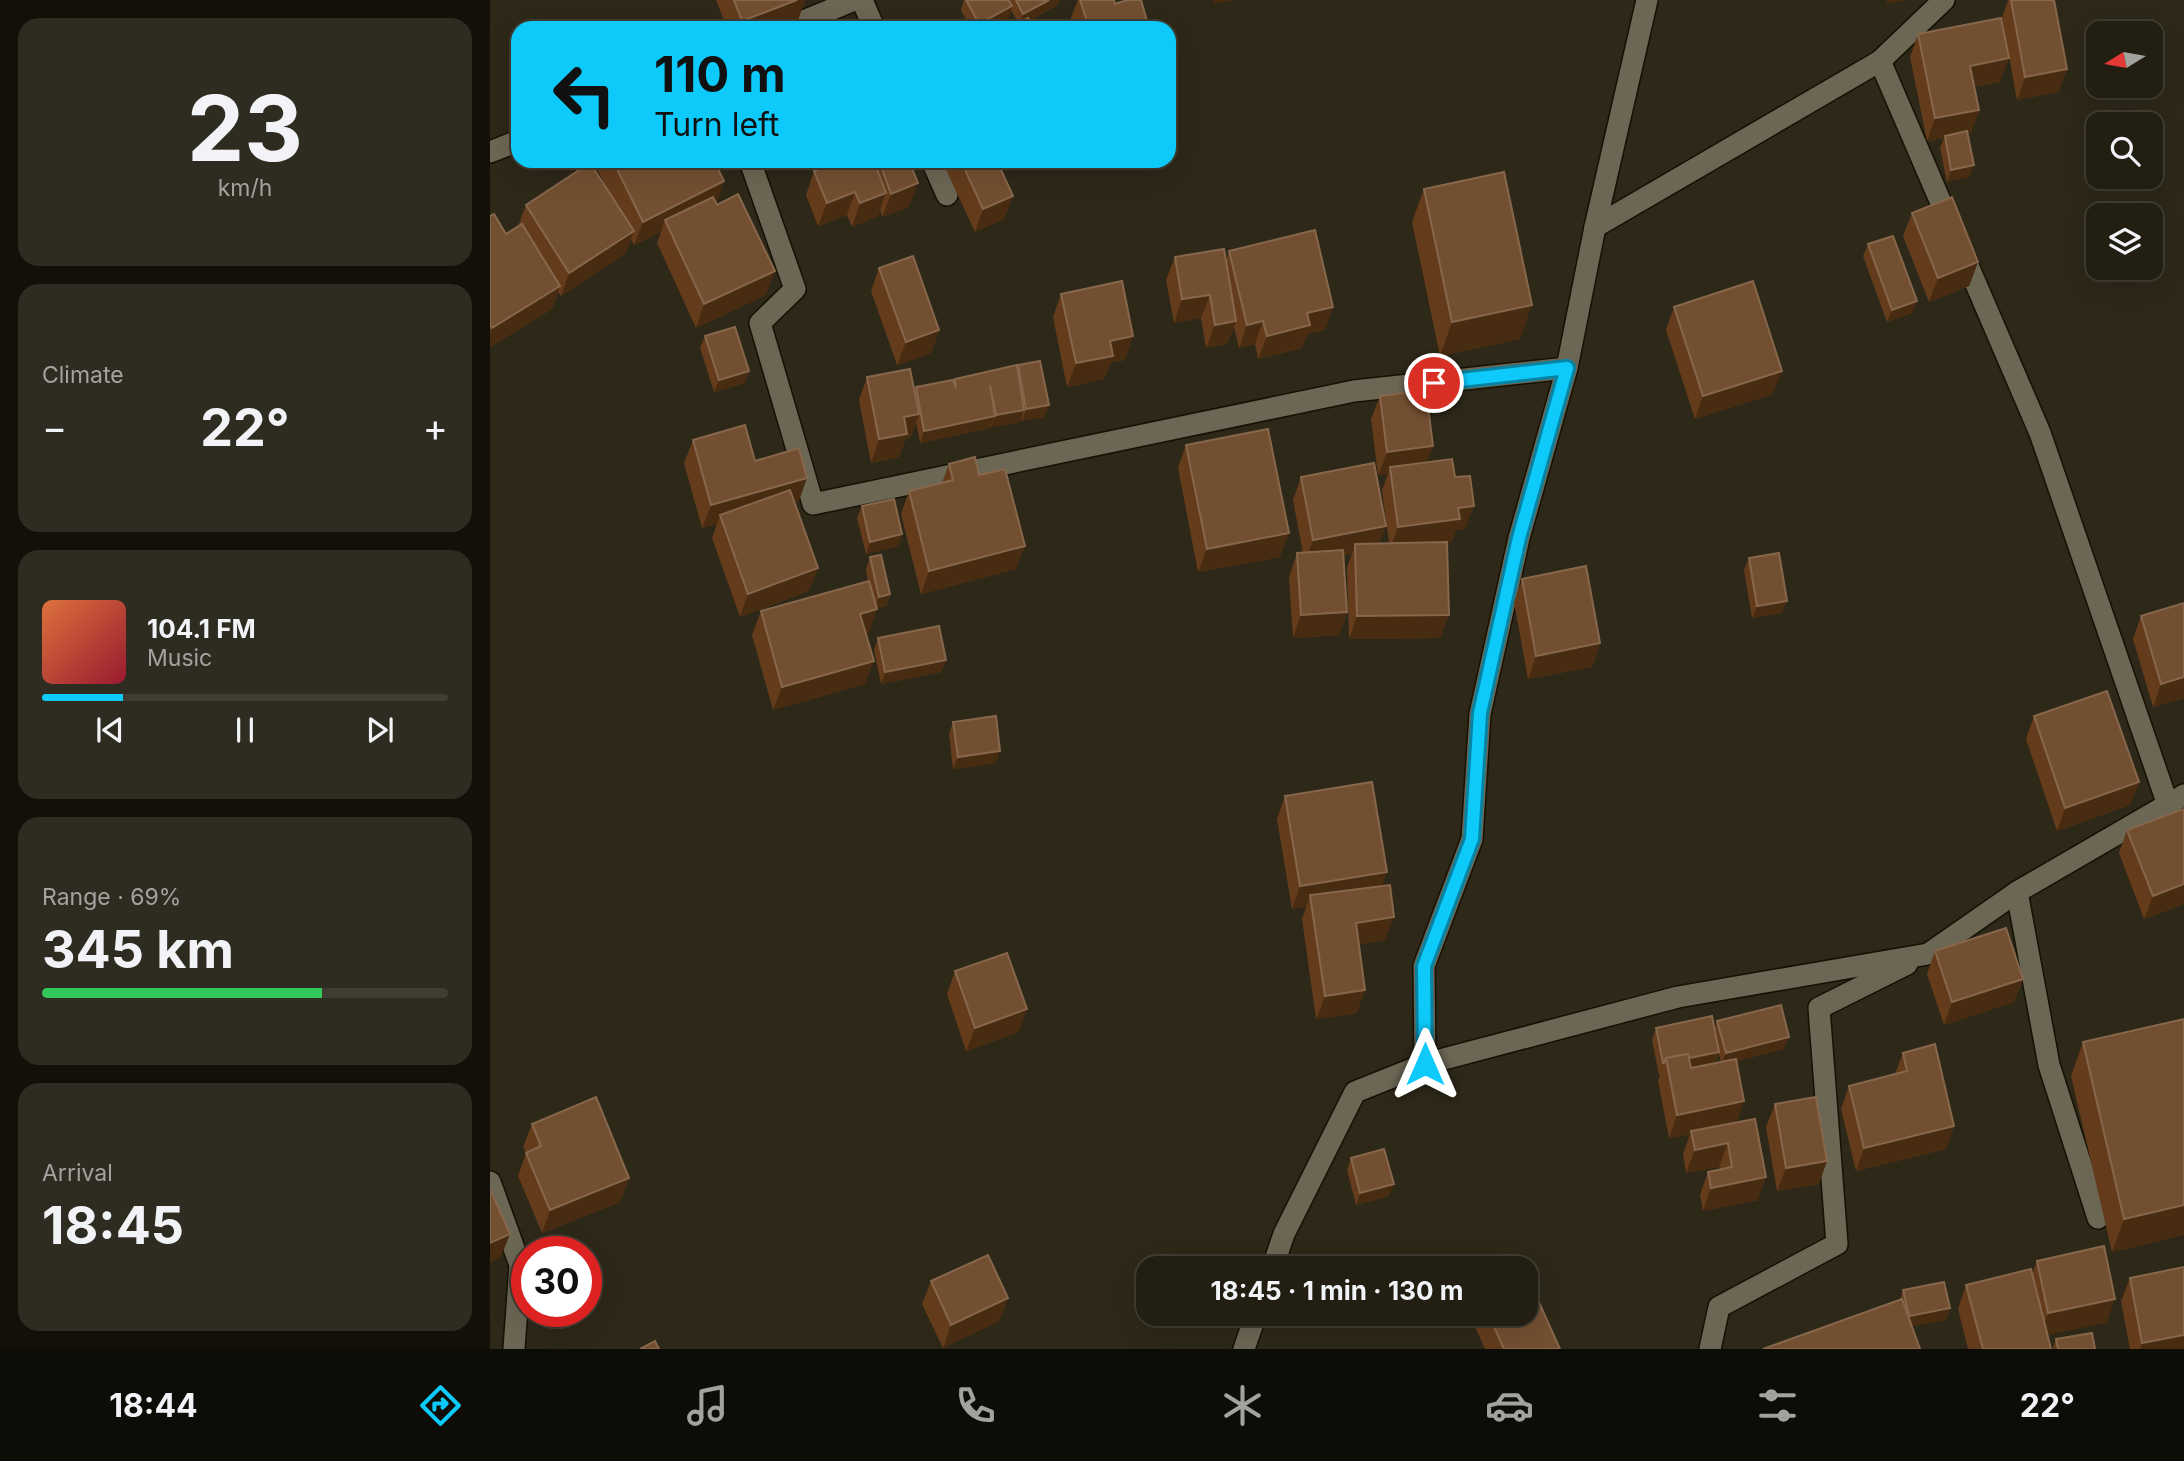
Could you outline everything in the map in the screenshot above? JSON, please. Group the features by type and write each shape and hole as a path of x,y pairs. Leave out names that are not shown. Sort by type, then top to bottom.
{"street":[{"path":"804,21 854,0"},
{"path":"862,0 871,21"},
{"path":"1425,1064 1424,966 1472,839 1480,713 1519,538 1567,368 1595,227 1647,0"},
{"path":"1595,227 1880,61 1944,0"},
{"path":"1710,1349 1719,1307 1838,1244 1819,1008 1928,954 2017,892 2176,800 2040,433 1880,61"},
{"path":"490,152 511,144"},
{"path":"752,168 795,289 760,323 813,504 1354,391 1567,368"},
{"path":"935,168 947,195"},
{"path":"2017,892 2049,1065 2098,1218"},
{"path":"1276,1256 1284,1234 1354,1092 1425,1064 1678,998 1928,954"},
{"path":"490,1182 520,1265 514,1349"},
{"path":"1244,1349 1252,1326"}],"building":[{"path":"734,0 797,0 742,21"},
{"path":"966,0 1008,0 1012,6 984,21 977,21"},
{"path":"1016,0 1049,0 1023,14"},
{"path":"1080,0 1114,0 1115,4 1127,0 1141,0 1147,21 1087,21"},
{"path":"2011,0 2054,0 2067,69 2025,77"},
{"path":"2001,18 2009,58 1970,66 1979,110 1935,118 1918,34"},
{"path":"1967,131 1974,165 1951,170 1945,136"},
{"path":"582,168 593,168 634,231 569,273 526,205"},
{"path":"616,168 718,168 724,181 643,222"},
{"path":"822,168 877,168 886,193 860,203 855,192 827,203 814,171"},
{"path":"882,168 912,168 918,183 891,194"},
{"path":"964,168 1000,168 1013,196 983,209"},
{"path":"1504,172 1532,305 1452,322 1424,189"},
{"path":"738,194 775,271 704,304 665,220 713,197 717,205"},
{"path":"1952,197 1978,262 1938,278 1912,213"},
{"path":"494,214 506,234 522,224 560,286 492,328 490,216"},
{"path":"1315,230 1333,307 1307,313 1310,325 1267,336 1263,321 1247,325 1229,251"},
{"path":"1893,236 1917,301 1892,310 1868,244"},
{"path":"1224,249 1236,321 1215,325 1210,295 1182,299 1175,257"},
{"path":"913,256 939,330 906,342 879,268"},
{"path":"1122,281 1133,336 1110,341 1113,356 1076,363 1061,294"},
{"path":"1753,281 1782,371 1703,396 1674,307"},
{"path":"735,327 749,371 719,380 705,336"},
{"path":"1040,361 1049,405 1026,409 1018,365"},
{"path":"1017,365 1024,410 996,415 990,385 995,416 924,431 916,387 953,380 956,388 955,379"},
{"path":"910,369 919,414 904,417 907,434 879,439 867,377"},
{"path":"1426,390 1433,446 1387,452 1380,396"},
{"path":"745,425 755,461 799,448 807,478 711,505 693,440"},
{"path":"1268,429 1289,533 1207,549 1186,445"},
{"path":"975,457 979,475 1005,469 1025,546 929,571 909,491 953,480 949,464"},
{"path":"1452,459 1455,477 1470,476 1474,506 1458,508 1460,519 1398,527 1390,467"},
{"path":"1374,463 1386,526 1313,540 1301,477"},
{"path":"790,490 818,568 748,594 720,515"},
{"path":"894,499 902,534 870,542 862,506"},
{"path":"1447,542 1449,615 1357,616 1355,544"},
{"path":"1343,550 1347,612 1301,615 1297,553"},
{"path":"1779,553 1787,601 1757,606 1749,558"},
{"path":"881,555 890,594 879,597 870,557"},
{"path":"1586,566 1600,643 1536,656 1522,579"},
{"path":"869,581 877,609 860,614 874,661 782,687 761,611"},
{"path":"2184,603 2184,677 2161,684 2141,616"},
{"path":"939,626 946,660 885,672 878,638"},
{"path":"2107,691 2139,782 2065,808 2034,716"},
{"path":"996,716 1000,751 958,757 953,722"},
{"path":"1372,782 1387,872 1300,886 1285,796"},
{"path":"2184,809 2184,884 2153,896 2127,830"},
{"path":"1390,885 1394,917 1356,923 1365,990 1325,996 1310,895"},
{"path":"2006,928 2023,979 1952,1002 1935,951"},
{"path":"1007,953 1027,1009 975,1028 955,971"},
{"path":"1781,1005 1789,1037 1726,1053 1717,1021"},
{"path":"1712,1016 1719,1052 1689,1058 1688,1054 1666,1058 1663,1063 1656,1028"},
{"path":"2184,1019 2184,1205 2124,1219 2083,1042"},
{"path":"1935,1044 1954,1126 1864,1148 1849,1086 1907,1071 1903,1053"},
{"path":"1688,1054 1691,1068 1736,1059 1744,1101 1677,1115 1666,1058"},
{"path":"596,1097 629,1178 550,1210 526,1153 541,1146 532,1124"},
{"path":"1816,1097 1827,1161 1786,1168 1775,1104"},
{"path":"1755,1119 1766,1177 1711,1188 1708,1172 1732,1167 1728,1143 1695,1150 1691,1131"},
{"path":"1384,1149 1394,1184 1360,1193 1351,1158"},
{"path":"490,1189 510,1234 490,1243"},
{"path":"2104,1246 2115,1299 2048,1313 2037,1261"},
{"path":"988,1255 1008,1298 951,1325 931,1281"},
{"path":"2184,1267 2184,1335 2142,1343 2130,1278"},
{"path":"2031,1269 2051,1349 1983,1349 1966,1285"},
{"path":"1944,1282 1950,1308 1909,1316 1903,1290"},
{"path":"1902,1299 1920,1349 1763,1349"},
{"path":"1538,1300 1560,1349 1504,1349 1493,1326 1538,1326"},
{"path":"2092,1333 2095,1349 2058,1349 2056,1339"},
{"path":"655,1341 659,1349 640,1349"}],"route":[{"path":"1425,1064 1424,966 1472,839 1480,713 1519,538 1567,368 1434,383"}]}
